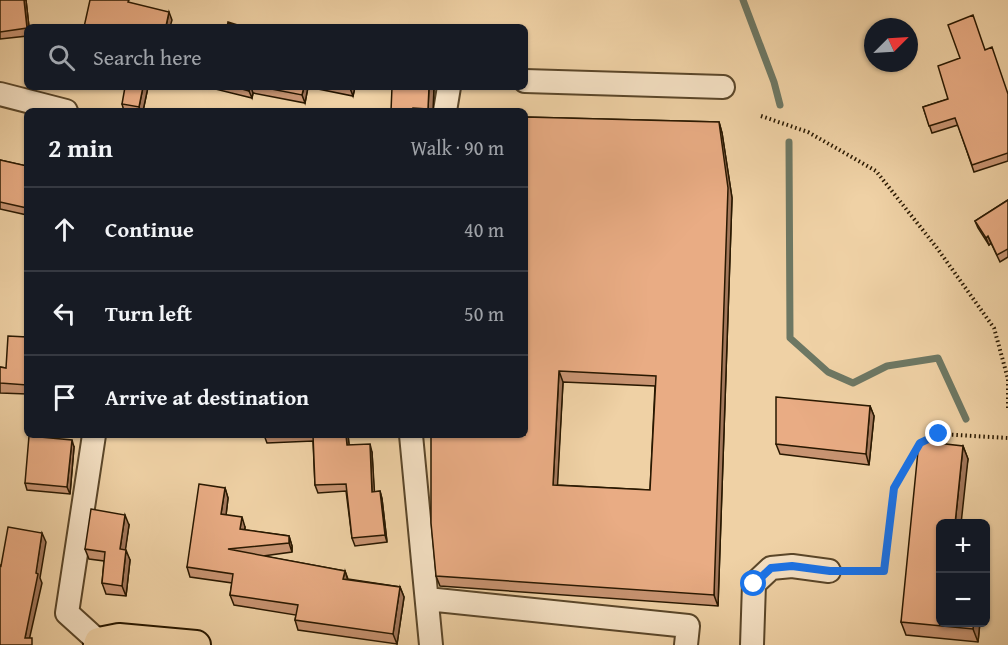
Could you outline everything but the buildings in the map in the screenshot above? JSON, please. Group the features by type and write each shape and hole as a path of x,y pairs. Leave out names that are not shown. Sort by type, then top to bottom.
{"main road":[{"path":"98,644 119,638 196,645"}],"street":[{"path":"528,81 723,87"},
{"path":"446,108 448,90"},
{"path":"0,94 54,108"},
{"path":"94,438 67,613 98,644"},
{"path":"411,438 431,645"},
{"path":"415,466 416,438"},
{"path":"752,645 754,584 771,568 792,566 830,571"},
{"path":"427,599 688,626 686,645"}],"path":[{"path":"762,116 808,132 876,171 937,248 994,328 1008,379 1008,410"},
{"path":"830,571 884,571 894,488 920,443 939,434 1008,438"}],"waterway":[{"path":"743,0 774,82 780,105"},
{"path":"789,142 790,338 828,372 853,383 887,366 938,358 966,419"}],"route":[{"path":"754,584 771,568 792,566 830,571 884,571 894,488 920,443 939,434"}]}
